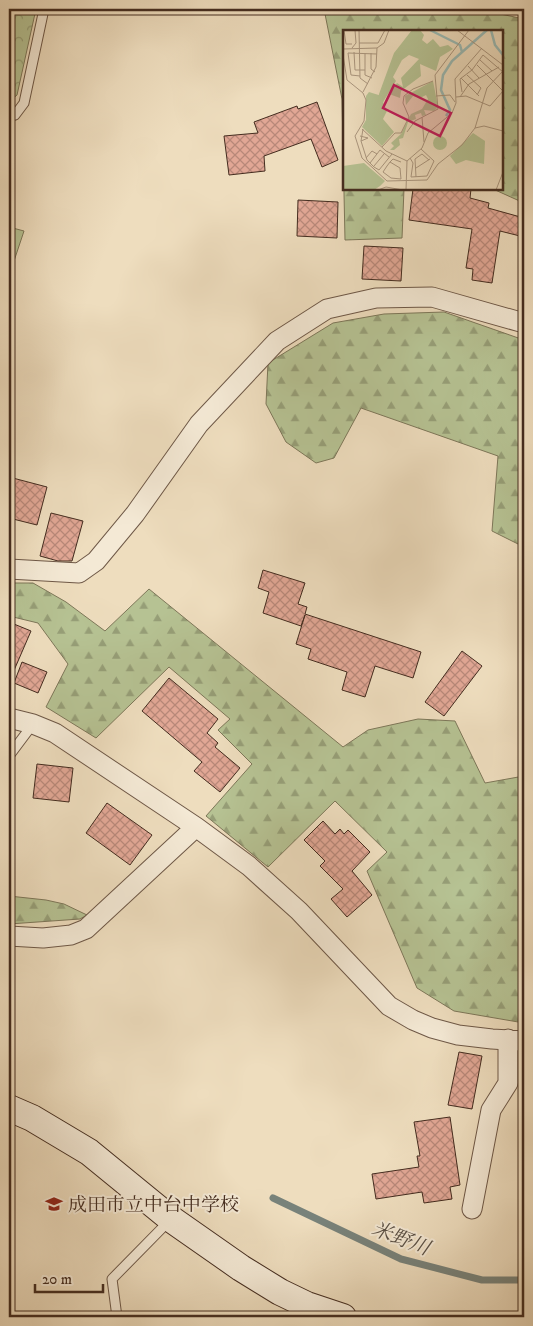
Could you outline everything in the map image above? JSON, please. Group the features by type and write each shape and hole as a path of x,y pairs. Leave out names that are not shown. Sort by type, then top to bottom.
{"street":[{"path":"9,569 79,573 96,561 135,514 198,424 277,341 327,309 376,298 432,297 524,323"},
{"path":"9,718 33,724 55,733 196,827 249,866 299,911 389,1006 412,1020 458,1035 516,1040 508,1083 491,1110 472,1209"},
{"path":"9,936 43,938 70,935 86,929 196,827"},
{"path":"9,1108 32,1118 89,1152 171,1219 241,1268 280,1292 306,1305 343,1317"}],"lane":[{"path":"9,117 15,115 24,103 44,9"},
{"path":"9,756 33,724"},
{"path":"117,1317 112,1280 171,1219"}],"green space":[{"path":"9,9 36,9 17,95 9,102"},
{"path":"324,9 477,9 524,19 524,203 495,190 503,190 503,30 343,30 343,146 342,99"},
{"path":"344,190 404,190 402,238 345,240"},
{"path":"9,227 24,231 9,276"},
{"path":"444,312 524,340 524,547 492,531 498,456 361,408 334,458 316,463 286,442 266,404 268,363 333,323 384,314"},
{"path":"9,583 33,583 66,602 105,631 149,589 343,747 368,730 418,719 455,721 485,783 524,776 524,1023 454,1011 417,988 367,871 387,852 335,801 268,867 206,816 252,764 218,730 230,719 169,667 96,738 46,707 68,664 38,623 9,616"},
{"path":"9,896 64,904 87,915 80,919 9,924"}],"building":[{"path":"317,102 338,160 322,167 311,139 264,156 265,171 229,175 224,136 258,133 254,122 297,106 298,109"},
{"path":"413,190 471,190 470,198 489,203 488,208 524,218 524,237 500,231 492,283 472,280 473,269 466,268 472,229 409,220"},
{"path":"298,200 338,202 337,238 297,236"},
{"path":"364,246 403,248 401,281 362,279"},
{"path":"9,477 47,487 37,525 9,518"},
{"path":"51,513 83,521 72,561 58,561 40,556"},
{"path":"263,570 305,583 298,604 307,607 305,614 421,652 413,678 375,666 365,697 342,690 347,672 308,659 311,649 296,644 305,615 301,626 263,613 269,592 258,588"},
{"path":"9,622 31,631 9,682"},
{"path":"462,651 482,666 444,716 425,702"},
{"path":"22,662 47,672 38,693 14,683"},
{"path":"169,678 218,719 207,733 218,743 215,747 240,768 220,792 194,771 202,762 142,711"},
{"path":"37,764 73,768 69,802 33,798"},
{"path":"107,803 152,835 130,865 86,833"},
{"path":"323,821 335,834 340,829 344,834 348,830 370,852 352,871 372,895 347,917 331,899 343,889 320,866 325,861 304,840"},
{"path":"459,1052 482,1056 472,1109 448,1105"},
{"path":"450,1117 460,1185 450,1187 452,1199 424,1203 422,1192 376,1199 372,1174 419,1167 417,1156 420,1156 414,1122"}],"waterway":[{"name":"米野川","path":"273,1198 401,1259 482,1280 524,1280"}],"place":[{"name":"成田市立中台中学校","path":"54,1204"}]}
